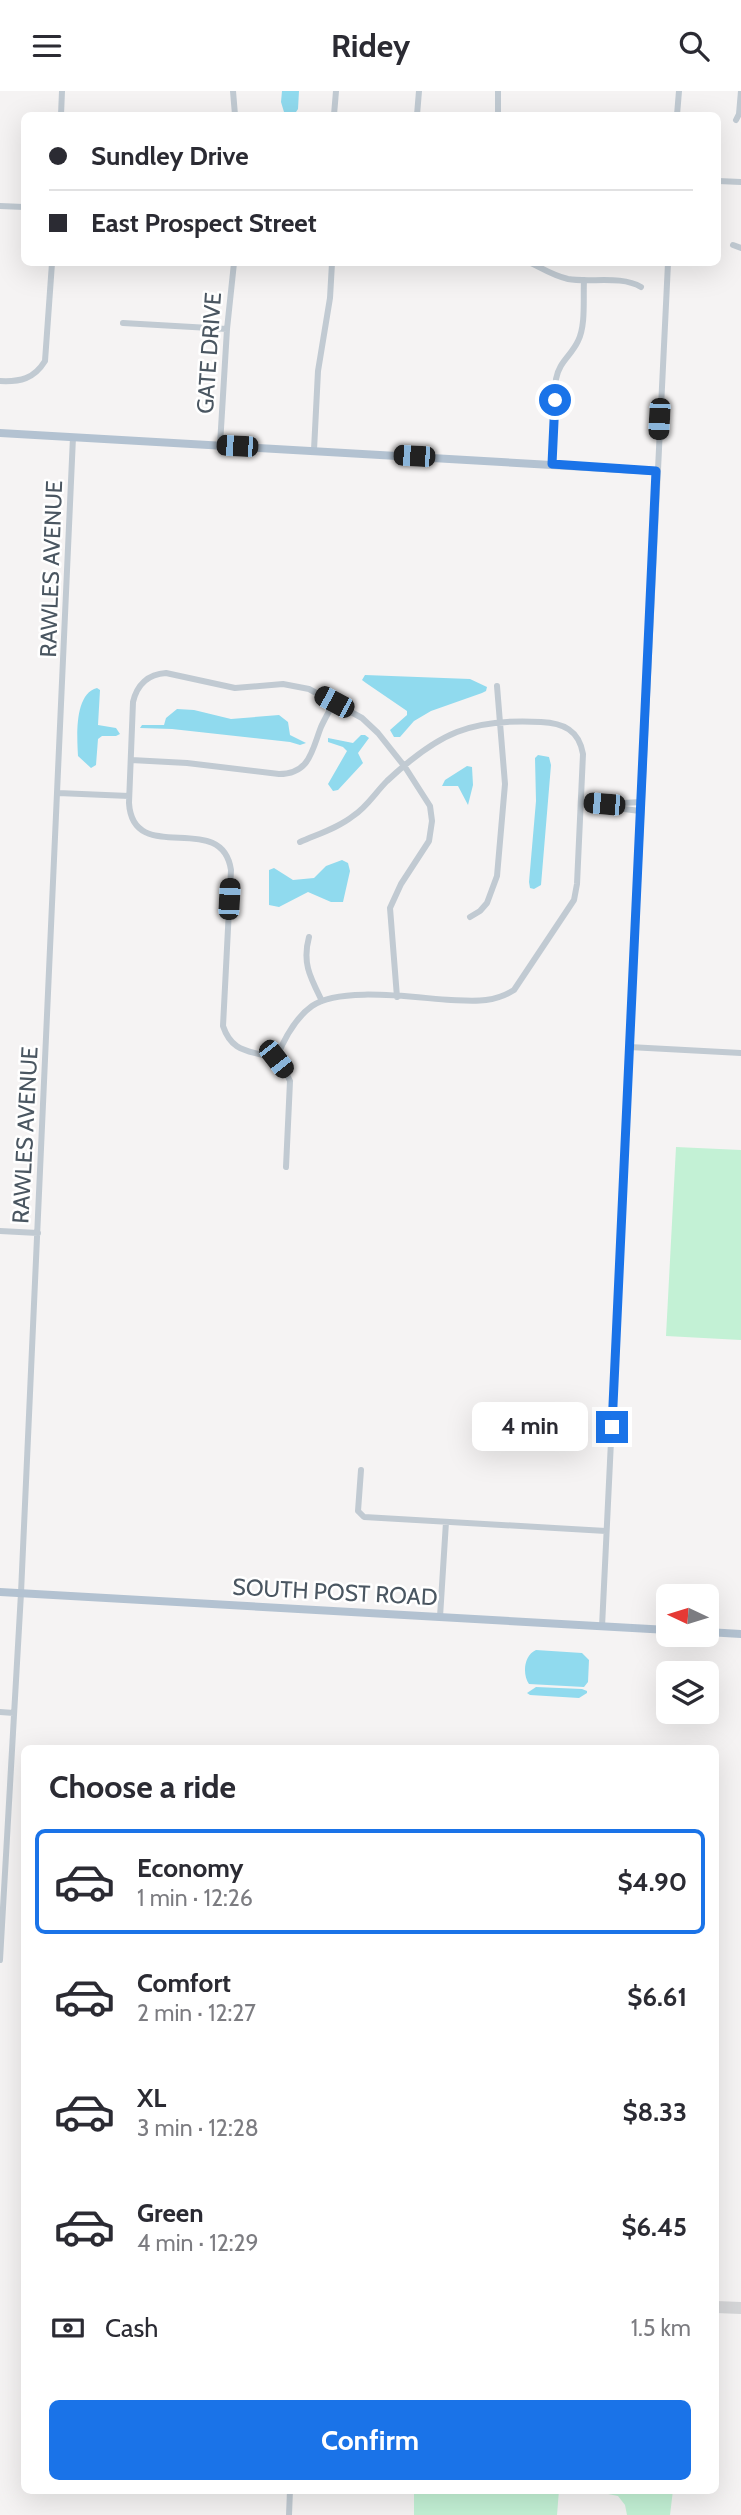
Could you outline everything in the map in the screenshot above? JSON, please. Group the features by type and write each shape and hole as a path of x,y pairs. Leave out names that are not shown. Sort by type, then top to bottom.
{"main road":[{"path":"0,433 656,471"},
{"name":"SOUTH POST ROAD","path":"0,1592 656,1629"},
{"path":"719,1633 741,1634"}],"street":[{"path":"61,112 62,91"},
{"path":"233,91 235,112"},
{"path":"334,112 336,91"},
{"path":"417,112 419,91"},
{"path":"498,91 498,112"},
{"path":"677,112 679,91"},
{"path":"736,120 741,91"},
{"path":"721,181 741,182"},
{"path":"0,206 21,207"},
{"path":"733,245 741,248"},
{"path":"0,381 22,381 35,374 45,361 52,266"},
{"name":"GATE DRIVE","path":"220,445 233,266"},
{"path":"314,450 318,374 330,298 332,266"},
{"path":"537,266 557,276 630,283 640,287"},
{"path":"602,1627 668,266"},
{"path":"552,464 556,379 559,367 581,335 584,280"},
{"path":"123,323 227,329"},
{"name":"RAWLES AVENUE","path":"0,1960 4,1828 21,1593 73,437"},
{"path":"286,1167 290,1081 286,1072 276,1059 239,1049 227,1037 223,1028 231,870 227,857 220,847 208,840 158,837 144,831 132,818 129,796 133,702 137,690 145,680 156,674 168,673 238,688 288,684 309,689 369,723 405,767 430,806 432,821 429,841 401,884 390,908 397,997"},
{"path":"470,917 480,911 487,902 497,878 505,784 497,686"},
{"path":"131,760 187,763 279,774 294,772 312,756 321,727 334,702"},
{"path":"276,1059 295,1023 306,1011 330,997 354,995 483,1002 514,990 574,900 583,754 577,737 570,729 557,723 500,721 477,725 453,733 433,745 386,782 353,817 300,842"},
{"path":"58,793 129,796"},
{"path":"580,802 641,802"},
{"path":"604,804 608,807 640,811"},
{"path":"309,937 305,953 306,964 321,1001"},
{"path":"629,1047 741,1053"},
{"path":"0,1231 38,1233"},
{"path":"361,1469 358,1511 364,1517 606,1531"},
{"path":"440,1617 446,1522"},
{"path":"0,1712 14,1713"},
{"path":"289,2515 290,2494"}],"green space":[{"path":"676,1147 741,1150 741,1340 666,1336"},
{"path":"414,2494 559,2494 557,2515 414,2515"},
{"path":"608,2494 673,2494 670,2515 627,2515 625,2505 618,2496"}],"water":[{"path":"282,91 299,91 296,112 284,112"},
{"path":"365,675 470,679 487,687 482,693 431,711 414,721 400,737 394,737 390,730 407,715 407,711 362,680"},
{"path":"97,688 100,690 98,725 116,728 120,734 98,739 96,765 91,768 78,756 78,717 84,698"},
{"path":"177,709 194,710 231,719 279,715 288,722 290,735 306,743 300,745 172,729 140,728 142,725 164,725 166,718"},
{"path":"361,735 369,738 358,753 363,763 338,790 333,791 328,784 347,751 328,742 328,738 353,743"},
{"path":"538,755 549,757 551,765 541,885 534,889 530,888 529,882 536,801 535,758"},
{"path":"467,766 472,767 473,785 468,805 458,786 442,786 445,780"},
{"path":"342,860 348,863 350,871 343,902 331,902 308,892 279,907 269,905 269,870 274,868 293,880 314,878 326,866"},
{"path":"536,1650 582,1653 589,1660 588,1682 584,1687 529,1684 525,1665"},
{"path":"536,1687 582,1689 587,1693 579,1698 527,1693"}],"taxiway":[{"path":"719,2307 741,2308"}],"route":[{"path":"555,400 552,464 656,471 612,1427"}]}
